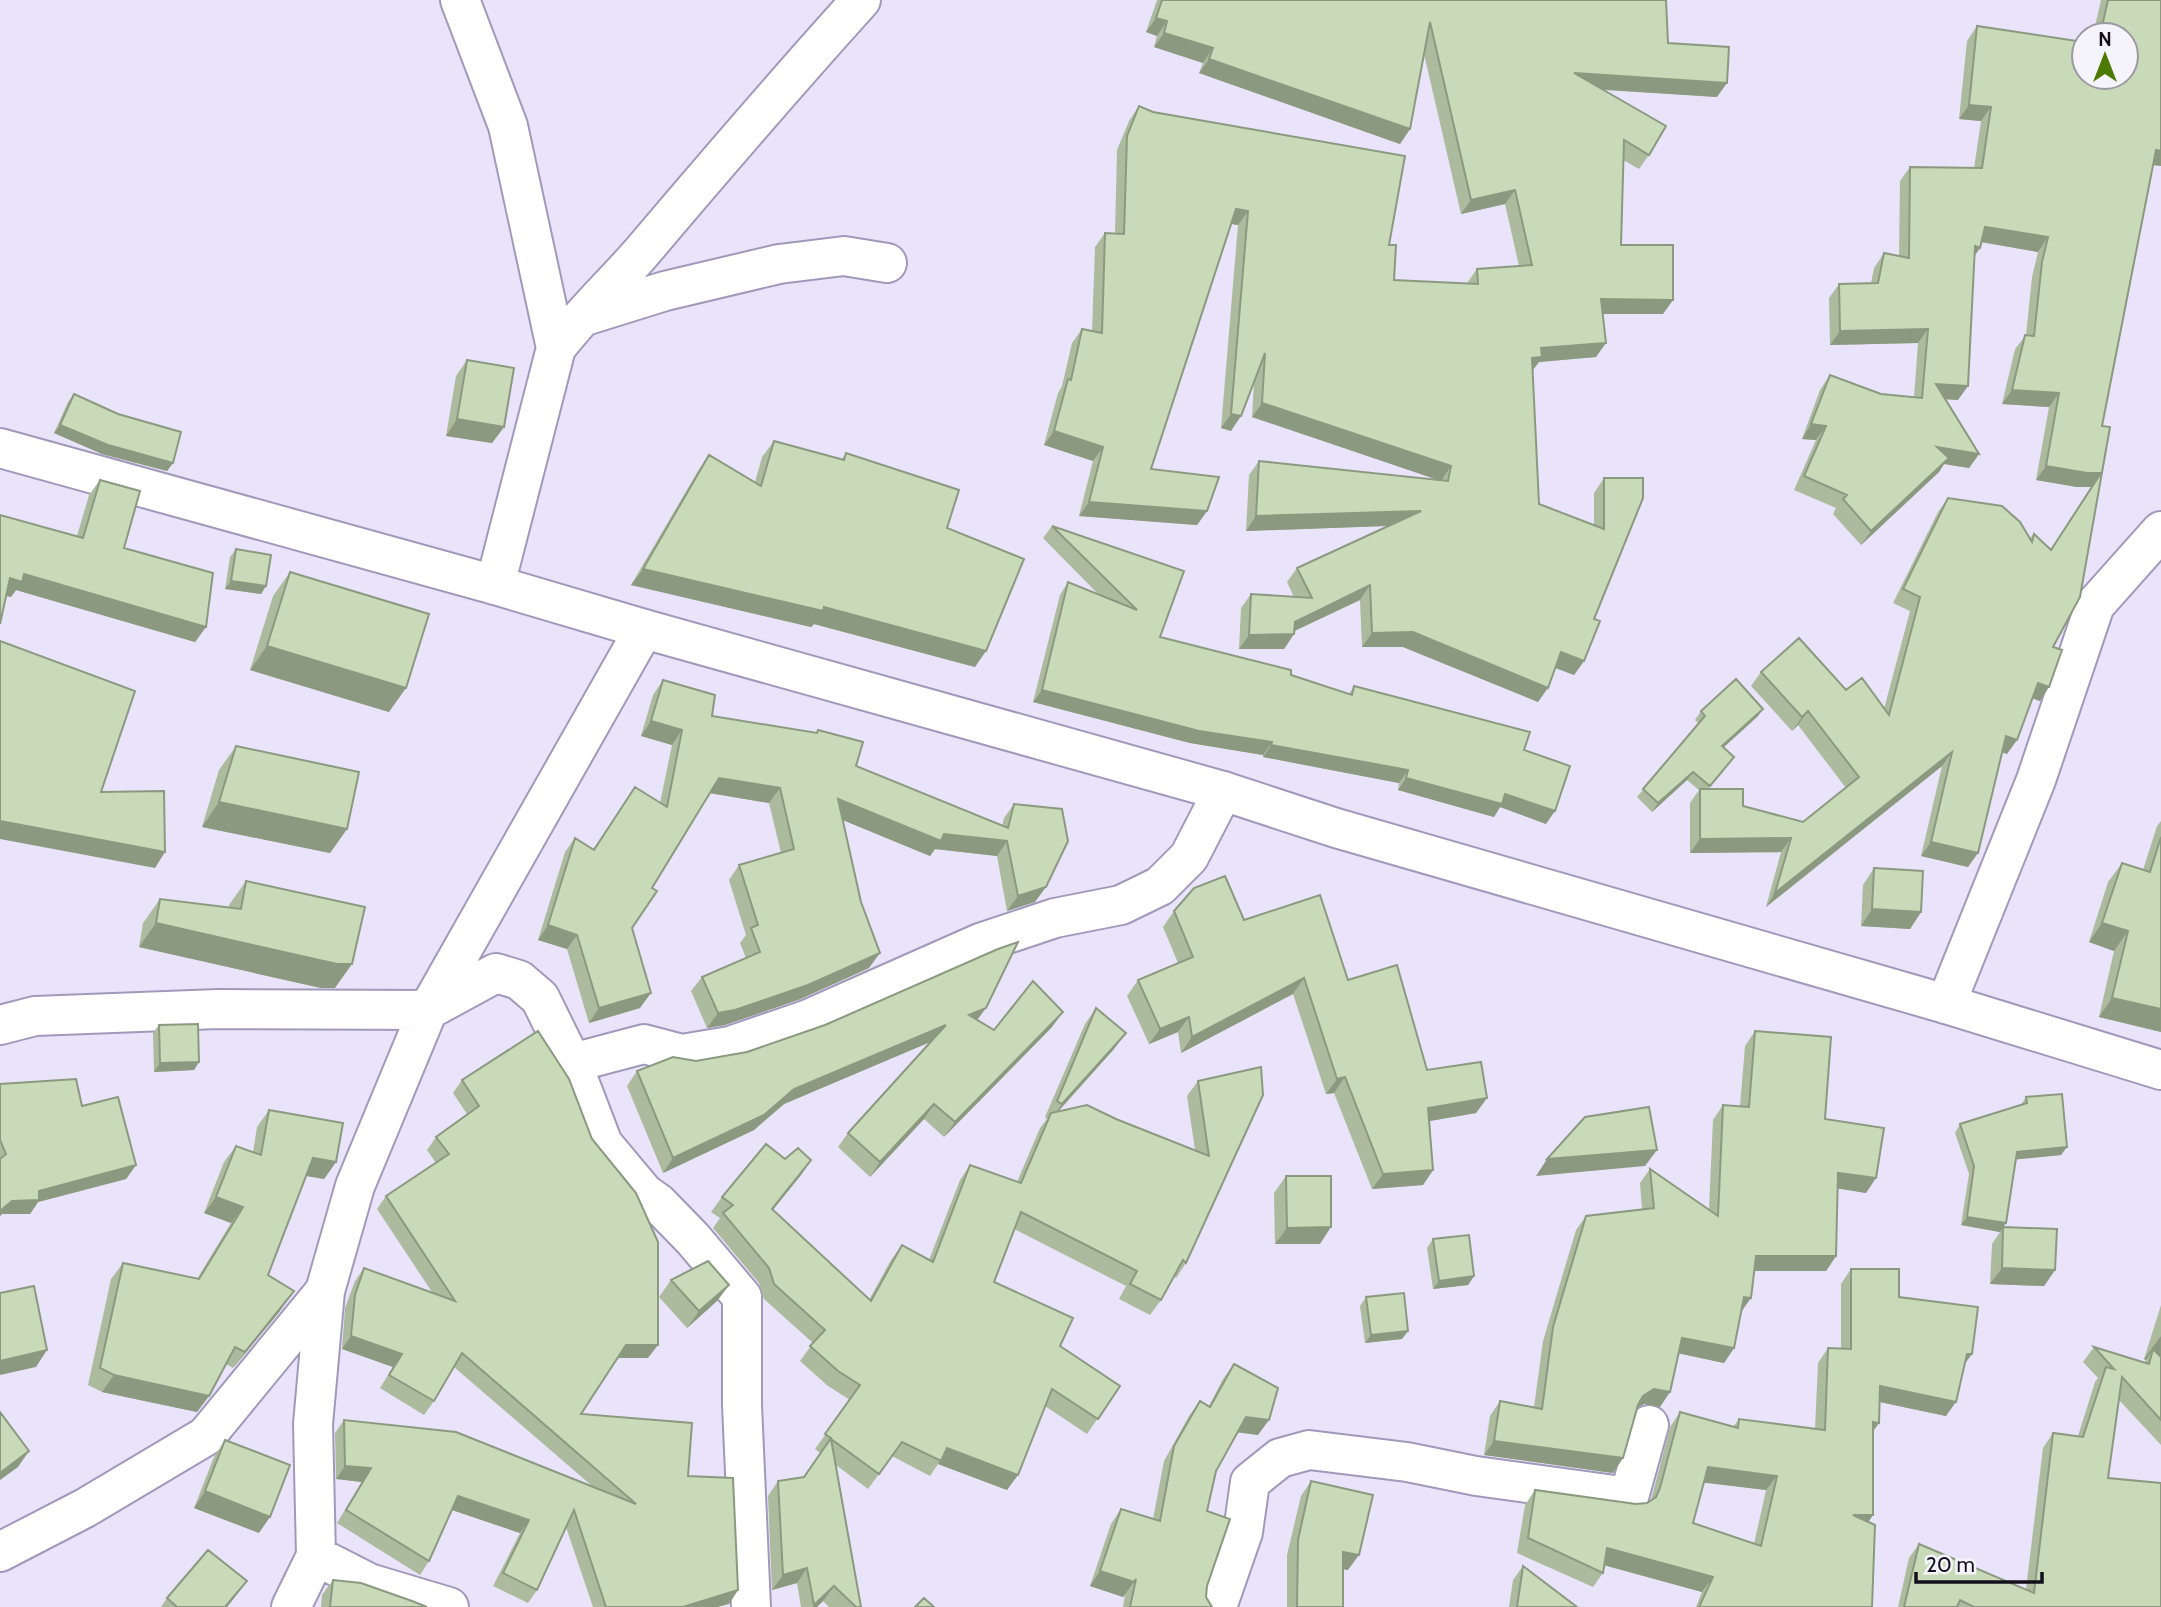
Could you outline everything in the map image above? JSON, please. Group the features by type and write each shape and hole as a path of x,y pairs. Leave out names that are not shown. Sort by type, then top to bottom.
{"street":[{"path":"460,0 508,125 556,348"},
{"path":"495,585 556,348 579,318 618,279 775,95 861,0"},
{"path":"579,318 664,291 779,264 844,256 887,263"},
{"path":"0,448 495,585 1223,792 1336,828 1946,1004 2161,1070"},
{"path":"1946,1004 2036,780 2095,606 2161,531"},
{"path":"291,1607 316,1556 313,1424 325,1291 355,1186 428,1010 644,629"},
{"path":"572,1063 644,1044 682,1054 730,1046 806,1020 980,943 1055,918 1121,905 1160,886 1189,857 1223,792"},
{"path":"0,1025 35,1016 192,1010 428,1010 496,973 519,980 540,998 572,1063 603,1144 644,1193 659,1203 742,1297 742,1405 751,1607"},
{"path":"0,1552 85,1508 206,1436 325,1291"},
{"path":"1217,1607 1244,1532 1250,1482 1280,1458 1309,1450 1406,1462 1476,1476 1629,1497 1649,1425"},
{"path":"316,1556 369,1583 449,1607"}],"building":[{"path":"1162,0 1666,0 1668,43 1729,47 1727,83 1574,73 1666,126 1649,155 1624,140 1621,245 1673,245 1673,300 1601,299 1606,343 1541,348 1542,357 1532,358 1539,504 1604,529 1604,478 1643,478 1643,498 1594,619 1600,621 1584,661 1561,652 1548,688 1413,632 1372,633 1370,585 1295,622 1294,634 1249,635 1251,594 1312,598 1297,568 1421,511 1256,516 1259,461 1448,481 1451,466 1262,403 1265,353 1241,416 1231,414 1248,211 1236,209 1151,469 1219,477 1207,511 1089,502 1103,447 1054,431 1068,379 1071,380 1082,329 1102,333 1105,233 1124,234 1127,136 1139,106 1153,112 1405,156 1389,245 1396,245 1394,280 1478,284 1477,269 1532,265 1515,190 1471,200 1430,22 1410,129 1209,59 1213,48 1164,33 1167,21 1156,18"},
{"path":"2108,0 2161,0 2161,151 2156,150 2102,426 2110,427 2080,597 2053,647 2062,650 2049,687 2038,683 2017,740 2006,736 1978,853 1931,842 1952,752 1775,893 1791,838 1700,839 1700,789 1743,789 1743,806 1803,822 1859,777 1808,711 1802,717 1761,672 1799,638 1846,690 1862,678 1889,715 1920,597 1903,589 1948,498 2002,506 2020,522 2032,542 2034,534 2051,550 2101,473 2046,466 2059,393 2012,390 2025,335 2034,336 2042,262 2048,237 1985,227 1980,248 1975,246 1968,386 1936,384 1979,454 1937,447 1949,458 1871,531 1843,499 1847,495 1804,476 1826,426 1811,424 1830,375 1881,394 1922,398 1928,329 1840,331 1839,284 1878,283 1884,253 1909,258 1910,167 1982,168 1991,107 1969,105 1977,26 2070,40 2070,91 2140,91 2140,21 2103,21"},
{"path":"467,360 514,368 504,427 457,419"},
{"path":"74,394 118,414 181,432 173,463 108,445 60,425"},
{"path":"774,441 844,460 846,453 959,490 947,528 1024,559 986,651 824,607 823,611 643,569 709,455 761,486"},
{"path":"100,480 140,491 124,548 213,573 206,627 24,574 22,582 10,578 0,624 0,515 83,538"},
{"path":"1052,526 1184,571 1160,637 1291,670 1291,675 1352,695 1354,686 1530,732 1524,750 1570,766 1555,811 1505,794 1502,804 1406,778 1408,770 1271,745 1272,742 1199,731 1042,690 1068,582 1137,610"},
{"path":"236,549 271,555 266,586 231,581"},
{"path":"290,572 429,614 406,688 267,646"},
{"path":"0,641 135,691 101,792 164,791 165,852 0,821"},
{"path":"1736,679 1763,709 1722,746 1734,757 1710,786 1693,772 1658,803 1643,789 1705,716 1701,711"},
{"path":"663,680 715,695 712,716 817,733 818,730 863,742 856,766 1008,828 1014,804 1062,809 1068,841 1046,887 1018,896 1007,841 944,834 941,841 838,799 861,902 880,953 808,985 735,1010 718,1013 702,977 760,952 751,928 758,925 739,865 794,849 780,788 719,778 652,888 657,891 632,928 651,993 599,1008 577,935 548,925 575,838 594,850 635,787 667,807 682,730 651,721"},
{"path":"236,746 359,772 347,829 219,802"},
{"path":"2161,837 2161,1009 2112,998 2128,931 2102,923 2122,863 2150,872"},
{"path":"1874,868 1923,871 1921,912 1872,909"},
{"path":"1225,876 1244,920 1320,895 1348,980 1397,965 1427,1070 1481,1062 1487,1098 1428,1108 1433,1170 1383,1174 1345,1077 1337,1079 1304,978 1192,1037 1189,1017 1160,1029 1138,980 1193,957 1174,911 1194,888"},
{"path":"246,881 365,907 352,964 337,964 156,923 160,899 241,909"},
{"path":"1018,942 986,1008 969,1015 994,1030 1033,981 1063,1012 955,1122 934,1104 880,1162 848,1133 946,1025 794,1089 764,1115 673,1158 637,1071 673,1057 696,1061 747,1052 825,1025"},
{"path":"1096,1008 1126,1033 1062,1104 1057,1101"},
{"path":"198,1024 199,1062 160,1063 159,1025"},
{"path":"538,1031 569,1079 592,1139 636,1193 658,1242 658,1345 626,1345 581,1414 692,1423 688,1476 733,1478 738,1590 683,1607 606,1607 574,1510 537,1590 503,1573 529,1520 458,1496 429,1561 346,1510 371,1468 345,1466 344,1420 456,1432 636,1504 462,1353 434,1401 389,1375 402,1354 351,1336 355,1295 364,1268 455,1301 386,1196 449,1154 436,1137 479,1106 462,1080"},
{"path":"1755,1031 1831,1037 1825,1119 1884,1128 1876,1178 1838,1173 1836,1256 1756,1256 1751,1298 1744,1297 1734,1348 1682,1338 1670,1392 1654,1389 1643,1396 1623,1458 1494,1441 1500,1401 1542,1409 1553,1327 1586,1216 1654,1208 1650,1169 1718,1216 1723,1105 1749,1107"},
{"path":"1261,1067 1263,1095 1186,1263 1183,1260 1161,1300 1130,1284 1137,1271 1021,1212 994,1282 1073,1318 1060,1346 1120,1386 1098,1419 1052,1389 1018,1475 947,1448 941,1461 902,1442 879,1474 831,1439 861,1607 856,1607 834,1586 814,1605 807,1568 783,1575 778,1481 804,1477 831,1438 825,1434 860,1385 838,1371 810,1346 825,1330 774,1284 769,1268 723,1213 733,1205 722,1197 766,1144 785,1159 798,1148 811,1160 772,1209 871,1301 902,1245 933,1262 970,1165 1021,1183 1051,1113 1087,1105 1209,1156 1198,1081"},
{"path":"76,1079 82,1106 118,1097 136,1165 39,1191 39,1200 12,1201 0,1211 0,1159 6,1154 0,1140 0,1084"},
{"path":"2062,1094 2067,1147 2017,1152 2006,1223 1967,1217 1974,1166 1960,1124 2027,1103 2026,1097"},
{"path":"1649,1107 1657,1150 1547,1159 1585,1117"},
{"path":"269,1110 343,1123 336,1162 313,1158 268,1275 294,1291 245,1352 235,1347 209,1396 114,1375 100,1368 123,1263 199,1279 243,1207 216,1197 236,1146 261,1155"},
{"path":"1286,1176 1331,1176 1331,1227 1287,1228"},
{"path":"2003,1227 2057,1229 2055,1270 2002,1268"},
{"path":"1469,1235 1474,1276 1439,1281 1433,1239"},
{"path":"708,1261 729,1285 699,1311 671,1280"},
{"path":"1851,1269 1899,1269 1899,1297 1978,1307 1972,1354 1967,1354 1956,1402 1880,1386 1879,1423 1873,1422 1873,1515 1853,1515 1875,1525 1872,1607 1699,1607 1713,1577 1607,1548 1603,1573 1528,1538 1535,1490 1636,1504 1647,1503 1656,1497 1680,1412 1738,1428 1739,1419 1825,1430 1828,1348 1851,1349","holes":["1708,1467 1777,1476 1761,1546 1693,1523"]},
{"path":"34,1286 47,1350 0,1361 0,1293"},
{"path":"1404,1293 1408,1331 1371,1335 1366,1297"},
{"path":"2094,1347 2149,1364 2153,1349 2161,1357 2161,1420 2122,1377 2108,1478 2161,1483 2161,1607 1974,1607 1960,1600 1957,1607 1904,1607 1919,1544 2034,1593 2053,1433 2083,1437 2106,1367 2114,1369"},
{"path":"1234,1364 1278,1388 1269,1420 1246,1417 1216,1471 1207,1511 1230,1519 1207,1586 1206,1597 1212,1607 1130,1607 1136,1579 1134,1582 1100,1571 1121,1509 1160,1521 1174,1446 1200,1401 1210,1407"},
{"path":"0,1412 29,1451 0,1473"},
{"path":"225,1440 290,1465 270,1517 205,1491"},
{"path":"1311,1481 1373,1495 1359,1555 1343,1552 1343,1607 1297,1607 1298,1540"},
{"path":"208,1550 247,1581 225,1607 177,1607 167,1598"},
{"path":"1523,1566 1577,1607 1517,1607"},
{"path":"333,1580 361,1583 427,1607 330,1607"},
{"path":"924,1598 934,1607 915,1607"}]}
